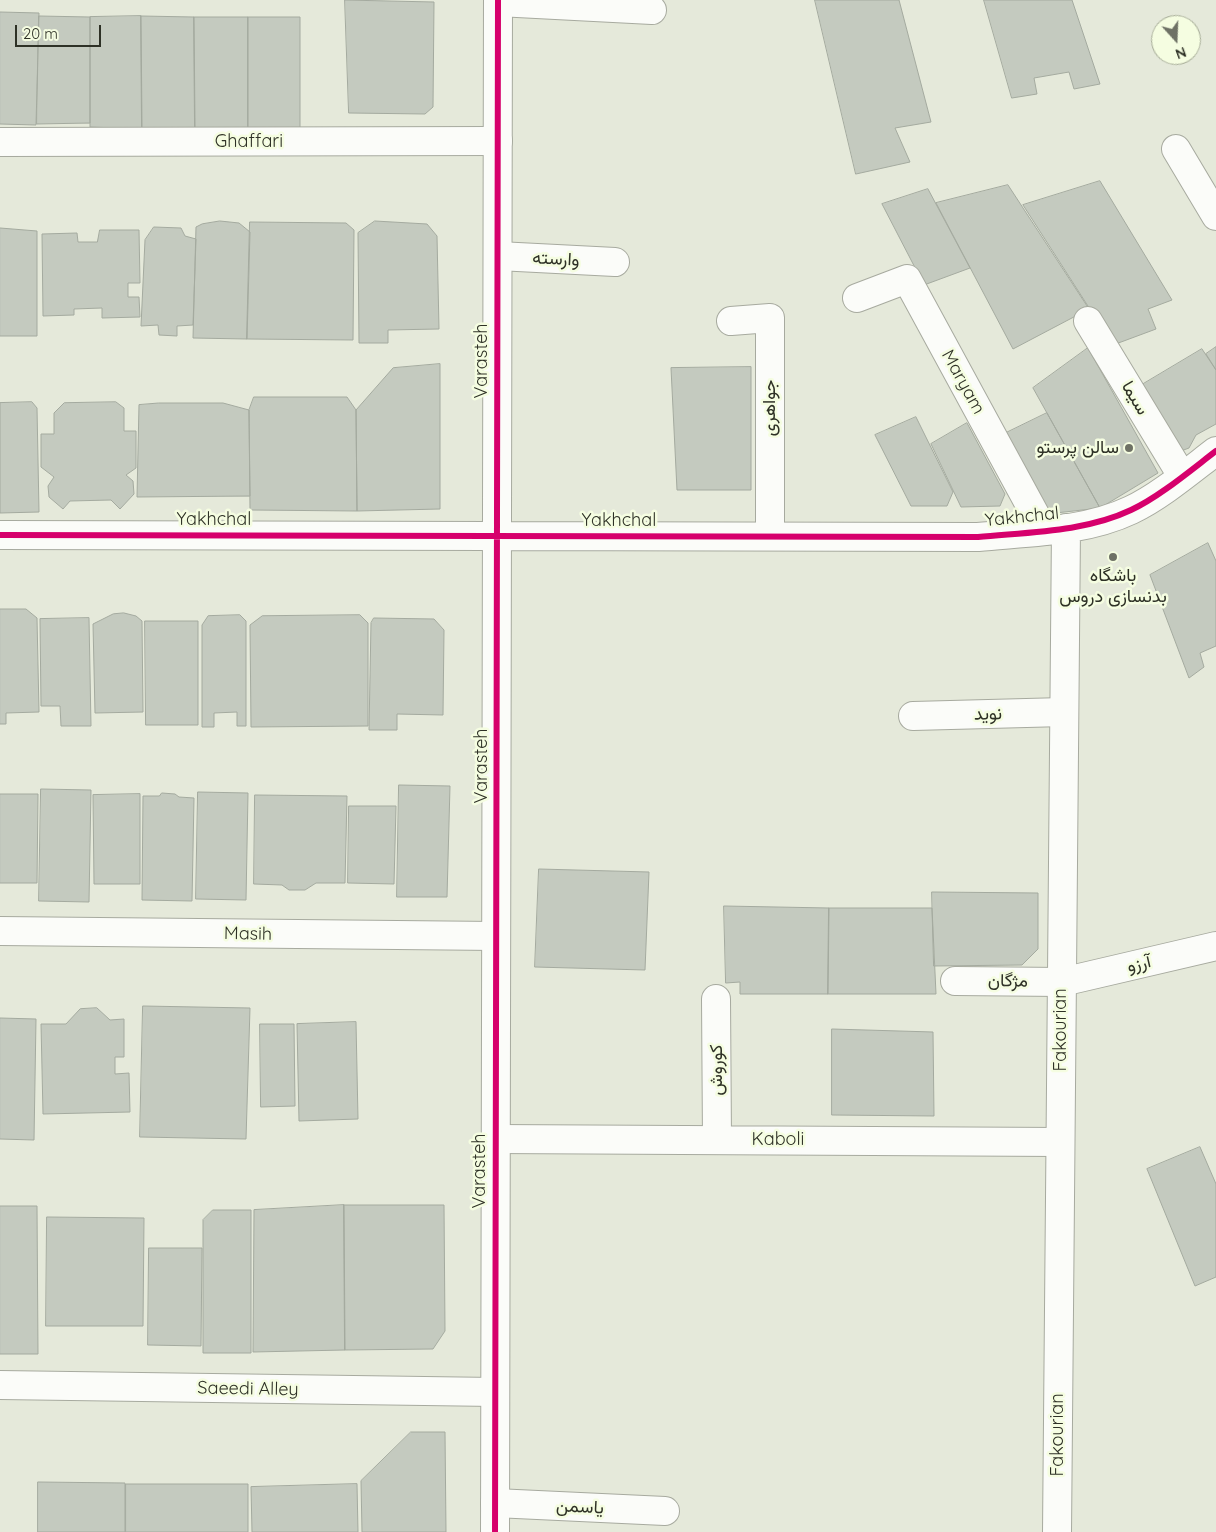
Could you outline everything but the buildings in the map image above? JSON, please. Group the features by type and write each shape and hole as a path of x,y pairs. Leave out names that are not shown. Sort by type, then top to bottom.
{"street":[{"path":"498,1 652,10"},
{"name":"Varasteh","path":"495,1532 498,1"},
{"name":"Ghaffari","path":"0,142 498,141"},
{"path":"1176,149 1216,216"},
{"name":"وارسته","path":"498,256 615,262"},
{"name":"Maryam","path":"857,298 907,279 1055,530"},
{"name":"جواهری","path":"731,321 770,318 770,536"},
{"name":"سیما","path":"1088,321 1182,476"},
{"name":"Yakhchal","path":"0,535 978,537 1055,530 1109,520 1133,510 1216,452"},
{"name":"Fakourian","path":"1055,530 1064,712 1057,1532"},
{"name":"نوید","path":"913,716 1064,712"},
{"name":"Masih","path":"0,931 496,936"},
{"name":"آرزو","path":"1062,982 1216,946"},
{"name":"مژگان","path":"954,981 1062,982"},
{"name":"کوروش","path":"716,999 717,1140"},
{"name":"Kaboli","path":"496,1139 1060,1142"},
{"name":"Saeedi Alley","path":"0,1385 495,1392"},
{"name":"یاسمن","path":"495,1504 665,1511"}],"cycle path":[{"path":"495,1532 498,0"},
{"path":"0,535 978,537 1056,530 1095,523 1113,517 1142,505 1153,498 1216,451"}],"place":[{"name":"سالن پرستو","path":"1129,448"},
{"name":"باشگاه بدنسازی دروس","path":"1113,557"}]}
